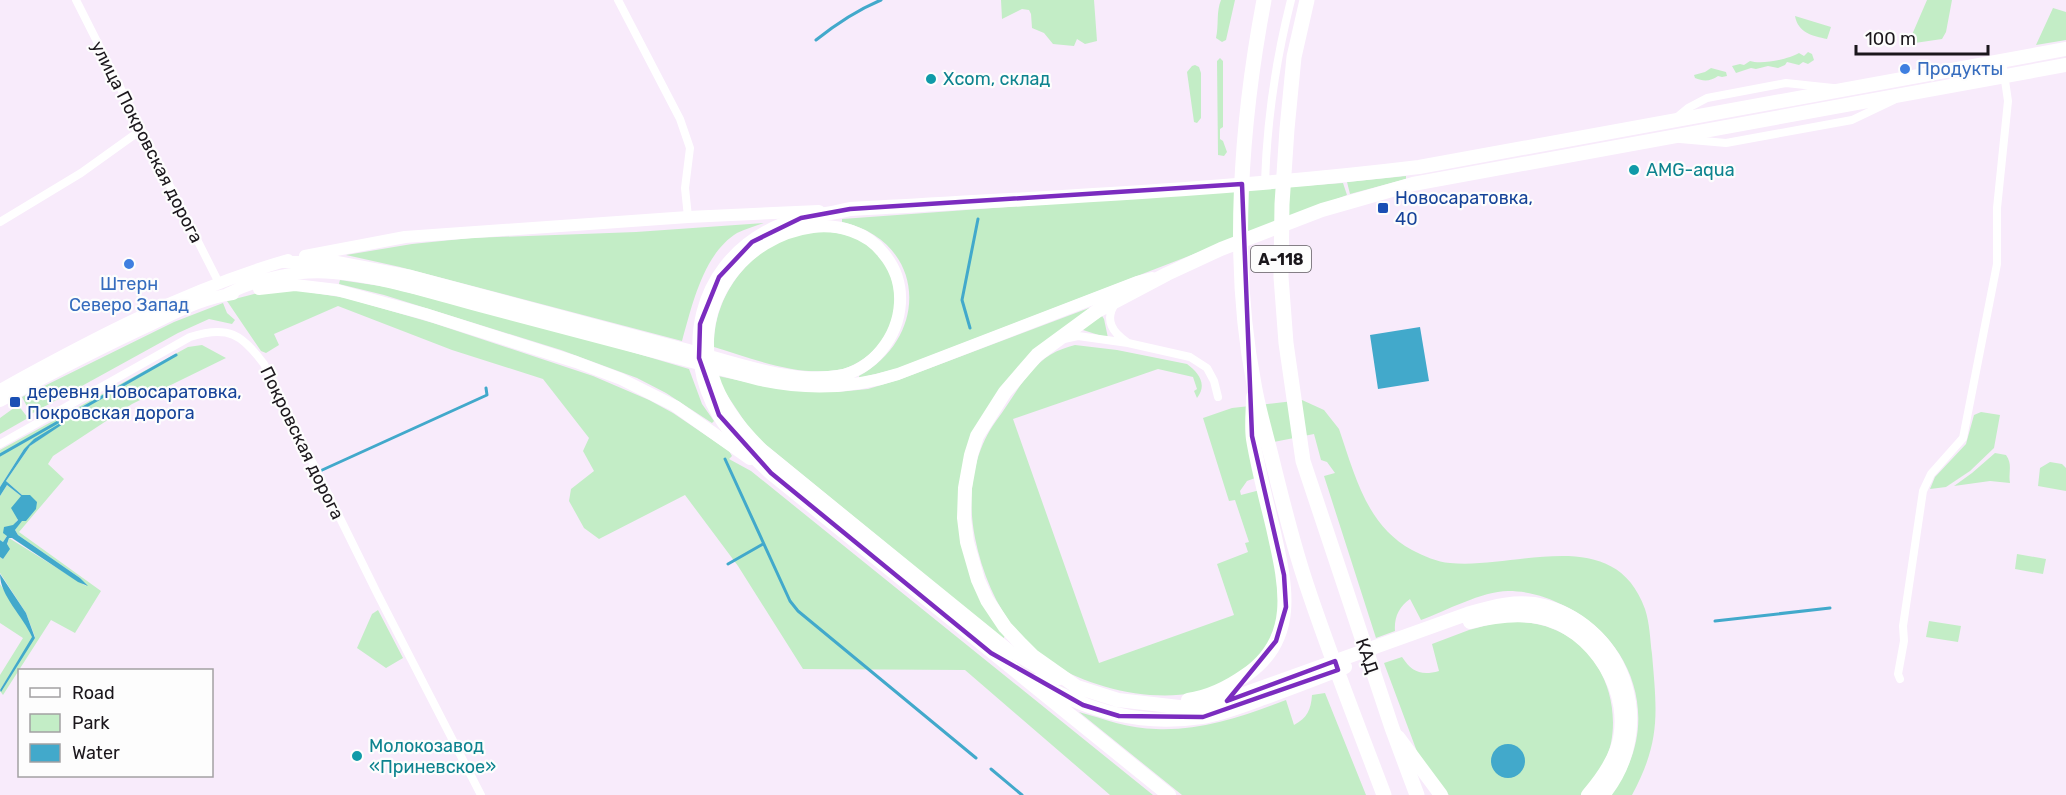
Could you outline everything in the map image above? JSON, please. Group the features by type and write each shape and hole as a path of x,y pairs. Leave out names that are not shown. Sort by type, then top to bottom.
{"highway":[{"name":"А-118","path":"1254,383 1244,308 1241,213 1244,147 1254,53 1264,0"},
{"name":"КАД","path":"1307,0 1294,57 1287,129 1282,204 1281,277 1286,343 1302,461 1392,728 1417,795"},
{"name":"КАД","path":"1254,383 1288,524 1304,578 1384,795"}],"main road":[{"path":"0,390 169,303 219,283 282,262 341,248 405,237 688,217 850,209 1265,182 1419,167 2066,49"},
{"path":"1077,687 1033,656 1005,627 982,590 974,570 964,519 967,477 977,436 997,402 1037,354 1097,311 1221,249 1322,210 1413,184 1599,148 1668,138 2066,65"},
{"path":"771,473 728,428 712,401 701,373 699,358 698,342 702,316 719,277 729,263 752,242 766,232 792,221 850,209"},
{"path":"761,374 838,376 864,366 882,349 892,336 897,321 900,294 891,263 867,238 848,230 828,226 793,230 781,234 751,253 724,284 713,308 708,329 709,359 717,388 735,420 764,451 1010,651 1046,673 1077,687 1118,700 1188,708 1229,705"},
{"path":"282,262 320,261 385,270 651,346"},
{"path":"0,401 135,332 199,303 281,276 333,273 382,281 761,374 793,386 817,387 850,386 880,380 1137,282 1167,274"},
{"path":"227,294 295,285 337,290 548,352 614,376 660,398 771,473 1169,795"},
{"path":"1159,704 1195,699 1232,686 1254,670 1276,641 1283,621 1286,592 1252,436 1254,383"},
{"path":"991,653 1010,661 1037,681 1083,705 1119,716 1166,720 1203,717 1229,705 1468,618 1495,606 1516,603 1543,605 1585,625 1610,654 1627,689 1631,708 1627,749 1619,771 1603,795"},
{"path":"1468,618 1517,614 1541,617 1562,625 1580,636 1601,660 1615,684 1620,704 1620,733 1618,747 1611,762 1600,781 1588,795"},
{"path":"1392,728 1442,795"}],"street":[{"name":"улица Покровская дорога","path":"75,0 219,283"},
{"path":"618,0 680,119 690,148 685,188 688,217"},
{"path":"1265,182 1267,142 1274,88 1290,0"},
{"path":"1900,679 1898,674 1903,644 1903,626 1923,491 1931,474 1963,438 1997,264 1996,208 2008,101 2002,60"},
{"path":"0,222 81,173 141,130"},
{"path":"1120,299 1111,311 1111,327 1128,343"},
{"name":"Покровская дорога","path":"0,444 190,337 220,330 246,341 264,364 372,583 481,795"},
{"path":"1052,343 1078,336 1128,343 1190,357 1207,368 1214,381 1218,397"}],"highlighted area":[{"path":"1242,184 1252,436 1284,575 1286,607 1276,641 1227,701 1335,661 1338,670 1203,717 1119,716 1083,705 991,653 771,473 719,415 699,358 700,324 719,277 752,242 801,218 850,209"}],"green space":[{"path":"1001,0 1094,0 1097,41 1085,44 1077,39 1074,46 1053,44 1044,33 1032,28 1029,10 1022,9 1002,19"},
{"path":"1221,0 1235,0 1226,40 1222,42 1216,38"},
{"path":"1927,0 1952,0 1946,32 1942,39 1908,44"},
{"path":"2053,8 2066,12 2066,40 2036,45"},
{"path":"1795,16 1831,27 1827,39 1803,30"},
{"path":"1808,52 1812,54 1814,60 1808,64 1803,62 1799,65 1787,62 1778,68 1768,66 1751,68 1736,73 1732,66 1744,65 1750,61 1775,61 1799,53 1804,56"},
{"path":"1220,58 1223,61 1223,127 1220,129 1220,139 1227,152 1224,156 1218,155 1217,61"},
{"path":"1195,65 1199,67 1201,73 1201,118 1197,123 1194,122 1187,72"},
{"path":"1711,68 1726,72 1727,76 1707,80 1695,78 1694,75"},
{"path":"1406,176 1406,179 1350,194 1347,182"},
{"path":"1343,183 1347,195 896,369 859,378 882,359 899,338 907,315 909,291 903,269 890,248 870,232 842,222 842,219"},
{"path":"764,223 737,233 715,254 700,282 682,341 346,255 412,244 471,238 636,232"},
{"path":"816,231 852,237 865,243 882,259 889,272 895,300 893,315 881,342 871,353 854,364 843,369 827,371 777,366 714,347 715,330 725,298 743,270 769,247 795,235"},
{"path":"340,280 387,287 568,333 689,369 702,404 714,421 712,423 666,393 637,378 561,350 384,295 339,284"},
{"path":"296,290 346,298 433,323 593,376 673,413 729,451 732,456 729,459 751,471 1153,795 1110,795 965,670 803,669 738,566 685,495 599,539 584,528 569,501 571,489 594,471 583,451 589,438 543,379 452,350 338,306 274,334 279,345 266,353 261,351 227,301 258,293"},
{"path":"223,303 227,313 235,320 232,324 209,319 178,333 31,414 22,397 174,322"},
{"path":"1089,308 1090,310 1032,352 974,433 959,519 1005,636 1003,639 753,434 723,389 718,376 774,388 838,392 868,389 901,379"},
{"path":"1102,316 1108,338 1083,330 1083,328"},
{"path":"202,345 226,358 132,404 53,456 48,464 64,479 19,532 101,591 75,633 51,620 3,695 0,691 35,637 26,613 0,573 0,557 3,559 9,538 86,586 80,578 18,535 15,530 22,520 22,495 6,481 30,446 63,423 24,449 0,487 0,450 188,347"},
{"path":"1075,345 1117,350 1187,364 1195,371 1202,383 1197,398 1193,377 1158,369 1013,419 1099,663 1234,615 1217,564 1248,552 1245,543 1249,542 1235,500 1229,501 1203,418 1232,408 1302,400 1324,410 1339,429 1357,481 1373,513 1396,540 1412,550 1435,560 1450,563 1561,556 1587,558 1611,566 1630,582 1645,609 1648,620 1656,710 1648,758 1632,795 1610,795 1626,770 1636,743 1638,716 1635,690 1625,664 1610,642 1590,622 1565,606 1531,593 1508,591 1487,594 1421,620 1410,599 1398,613 1395,631 1376,638 1324,476 1335,473 1327,462 1321,460 1314,434 1249,447 1255,478 1247,481 1240,491 1241,495 1260,490 1273,551 1280,607 1270,641 1244,669 1222,683 1201,691 1180,695 1158,695 1113,689 1091,682 1054,665 1038,654 1012,626 985,575 975,538 972,492 981,448 996,421 1027,376 1050,355"},
{"path":"18,405 28,418 0,434 0,418"},
{"path":"1981,412 2000,415 1994,448 1970,471 1946,487 1930,489 1935,477 1966,444 1974,415"},
{"path":"1995,453 2006,455 2008,459 2010,483 1990,481 1954,486 1972,473"},
{"path":"2050,462 2062,464 2066,468 2066,491 2038,486 2040,468"},
{"path":"7,485 21,496 18,519 3,542 0,540 0,496"},
{"path":"2017,554 2046,559 2043,574 2015,569"},
{"path":"0,584 33,637 0,690 0,675 23,638 0,623"},
{"path":"378,610 403,658 386,668 357,648 372,614"},
{"path":"1503,621 1541,625 1569,637 1594,660 1602,675 1612,708 1611,743 1603,764 1581,795 1449,795 1436,782 1419,757 1384,663 1402,657 1417,672 1439,671 1432,644 1469,630"},
{"path":"1929,621 1961,626 1958,642 1926,637"},
{"path":"1325,693 1366,795 1182,795 1079,712 1137,727 1173,729 1222,721 1286,700 1294,725 1308,713 1312,695"}],"water":[{"path":"1420,327 1429,381 1378,389 1370,335"},
{"path":"62,422 63,424 30,446 6,481 22,495 30,495 37,502 36,509 15,530 18,535 88,586 78,582 12,538 9,538 7,544 10,549 3,559 0,557 0,540 3,542 7,536 3,533 4,527 13,525 18,520 11,508 21,496 7,485 0,496 0,487 24,449 34,439"},
{"path":"0,574 26,613 35,638 1,692 0,690 32,637 8,598"},
{"path":"1508,744 1520,749 1525,761 1520,773 1508,778 1496,773 1491,761 1496,749"}],"waterway":[{"path":"816,40 847,18 881,0"},
{"path":"970,328 962,300 978,219"},
{"path":"0,455 176,355"},
{"path":"320,471 487,395 486,388"},
{"path":"725,459 790,601 798,611 976,758"},
{"path":"728,564 763,544"},
{"path":"1715,621 1830,608"},
{"path":"991,769 1022,795"}],"place":[{"name":"Продукты","path":"1905,69"},
{"name":"Xсom, склад","path":"931,79"},
{"name":"AMG-aqua","path":"1634,170"},
{"name":"Новосаратовка, 40","path":"1383,208"},
{"name":"Штерн Северо Запад","path":"129,264"},
{"name":"деревня Новосаратовка, Покровская дорога","path":"15,402"},
{"name":"Молокозавод «Приневское»","path":"357,756"}]}
